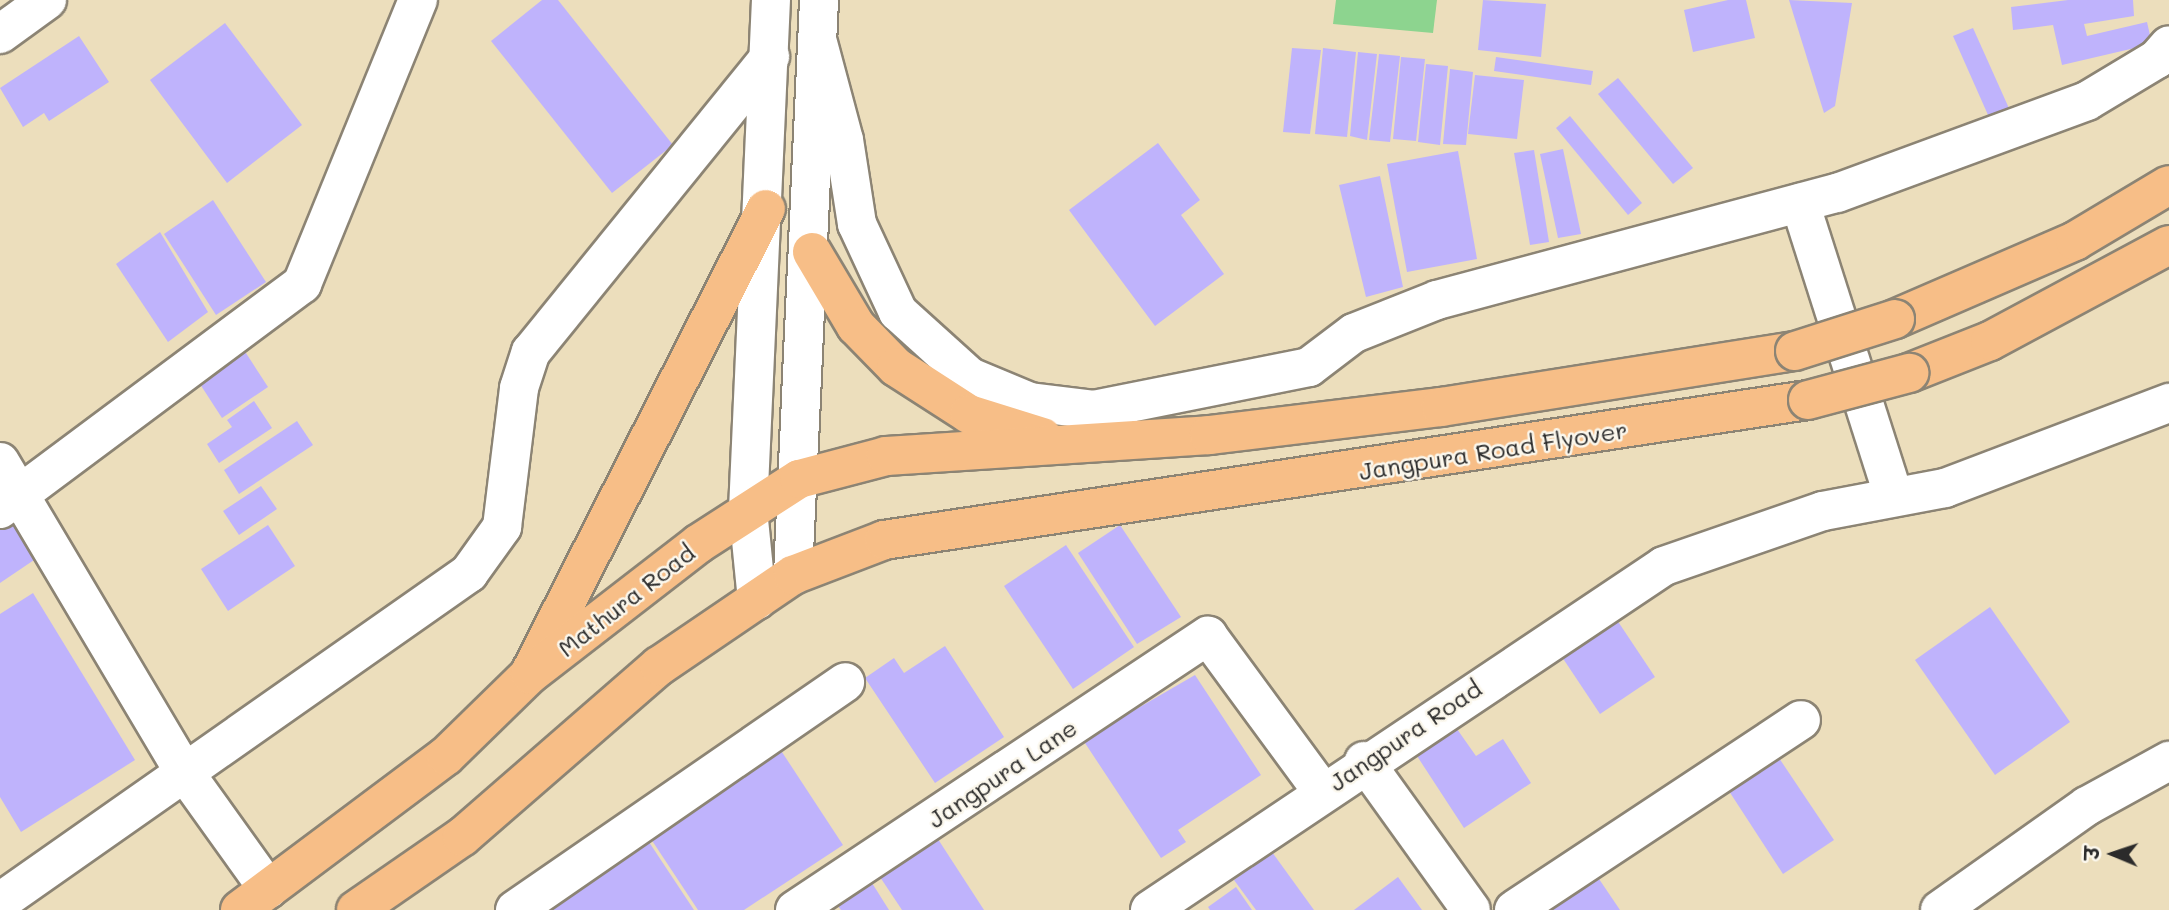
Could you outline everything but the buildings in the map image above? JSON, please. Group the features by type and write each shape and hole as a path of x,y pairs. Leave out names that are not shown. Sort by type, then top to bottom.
{"main road":[{"name":"Jangpura Road Flyover","path":"1079,442 1209,435 1602,384 1795,351 1895,319 2075,241 2169,185"},
{"path":"530,674 766,209"},
{"name":"Jangpura Road Flyover","path":"793,575 884,540 930,531 1808,400 1909,373 1990,341 2169,245"},
{"path":"811,252 856,326 918,385 995,425 1079,442"},
{"name":"Mathura Road","path":"254,899 446,756 530,674 748,510 799,478 887,456 1079,442"},
{"path":"356,910 462,837 659,666 793,575"}],"street":[{"path":"0,34 47,0"},
{"path":"10,502 302,284 418,0"},
{"path":"757,600 748,510 766,209 771,0"},
{"path":"793,575 811,252 819,0"},
{"path":"818,40 860,234 898,312 970,377 1062,408 1126,407 1309,367 1354,333 1437,300 1800,203 2087,101 2157,59 2169,45"},
{"path":"0,902 469,573 502,527 517,400 531,352 770,57"},
{"path":"1800,203 1893,495"},
{"name":"Jangpura Road","path":"1150,910 1364,761 1664,566 1735,537 1893,495 1945,488 2169,403"},
{"path":"0,462 10,502 186,773 254,899"},
{"name":"Jangpura Lane","path":"795,910 1208,636 1322,791"},
{"path":"515,910 845,682"},
{"path":"1514,910 1801,720"},
{"path":"1364,761 1471,910"},
{"path":"1941,910 2087,806 2169,761"}],"green space":[{"path":"1336,0 1437,0 1433,33 1333,24"}]}
